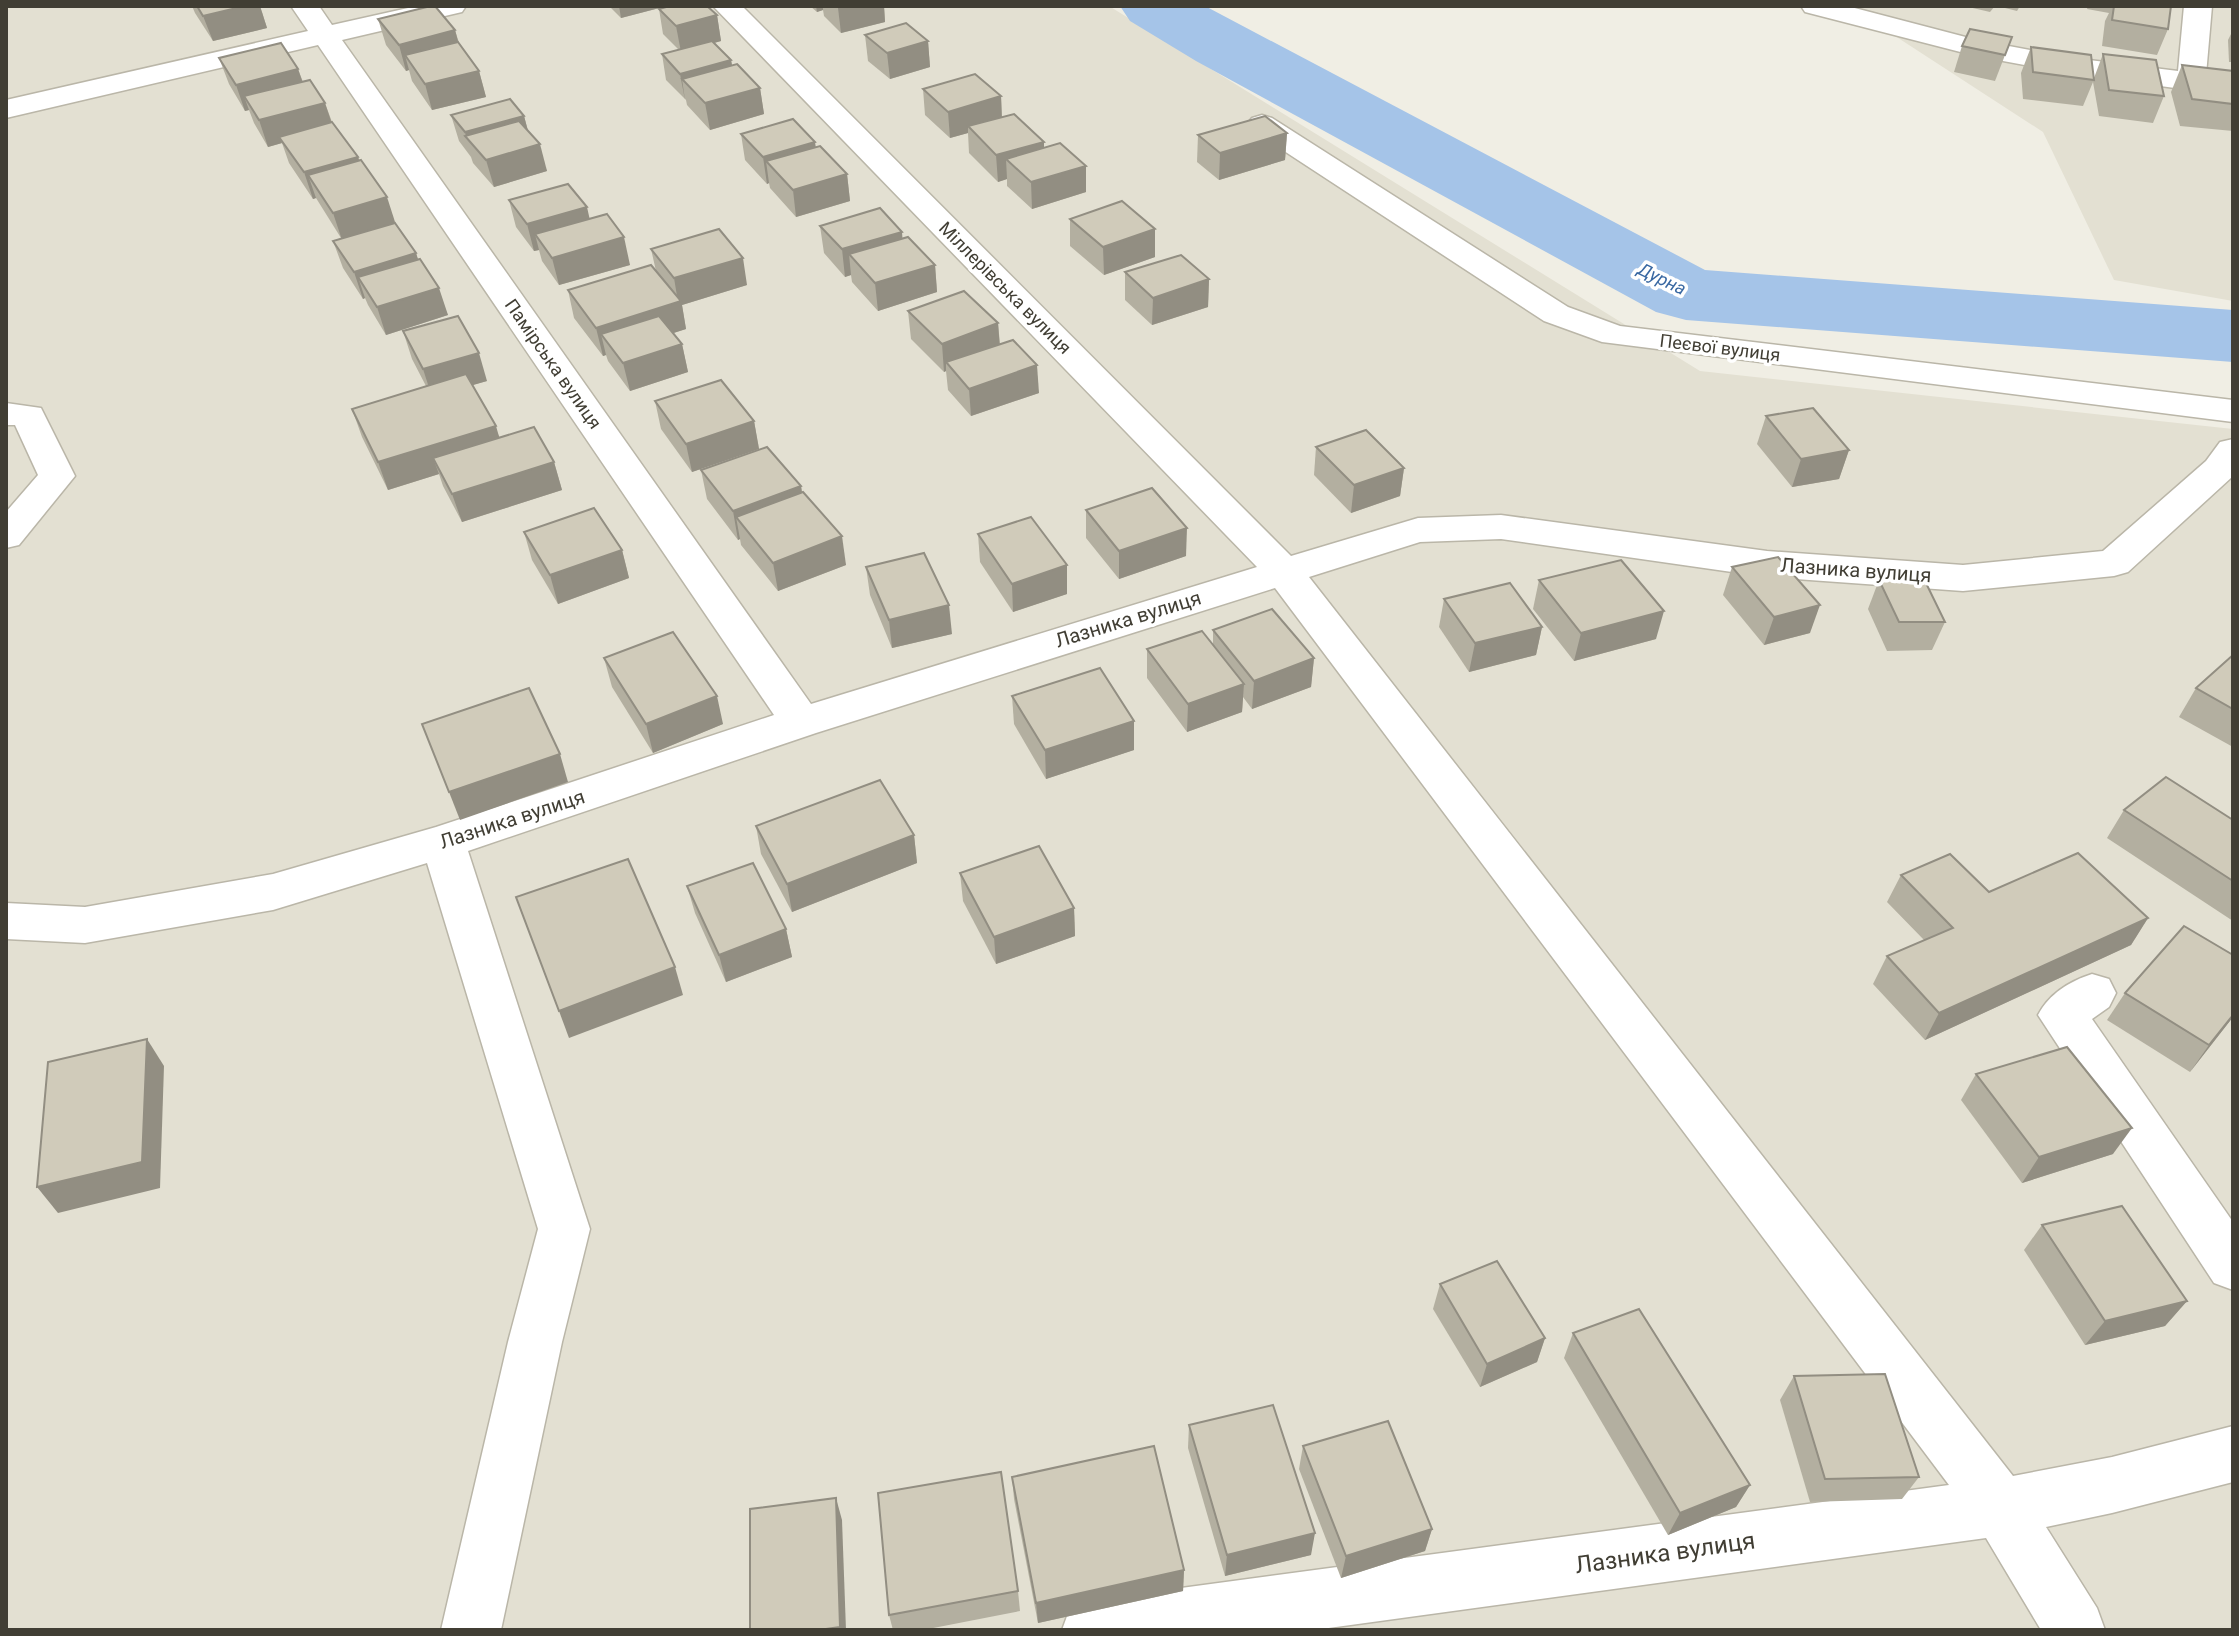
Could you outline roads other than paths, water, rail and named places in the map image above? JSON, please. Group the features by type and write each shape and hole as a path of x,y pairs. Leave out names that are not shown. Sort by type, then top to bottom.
{"street":[{"name":"Памірська вулиця","path":"305,6 801,722"},
{"path":"6,109 452,6"},
{"name":"Міллерівська вулиця","path":"727,6 1283,571 2001,1507 2075,1630"},
{"path":"1815,6 1989,51 2073,66 2233,87"},
{"path":"2191,81 2198,6"},
{"name":"Пеєвої вулиця","path":"1262,124 1556,314 1614,335 2233,411"},
{"path":"6,414 28,416 57,476 6,536"},
{"name":"Лазника вулиця","path":"6,921 85,925 273,892 443,842 801,722 1418,530 1501,527 1767,564 1963,578 2114,563 2219,469 2233,450"},
{"path":"443,842 564,1229 535,1342 471,1630"},
{"path":"2092,993 2062,1015 2233,1266"},
{"name":"Лазника вулиця","path":"1092,1630 2001,1507 2112,1485 2233,1454"}],"waterway":[{"name":"Дурна","path":"1155,6 1222,46 1686,294 2233,336"}]}
